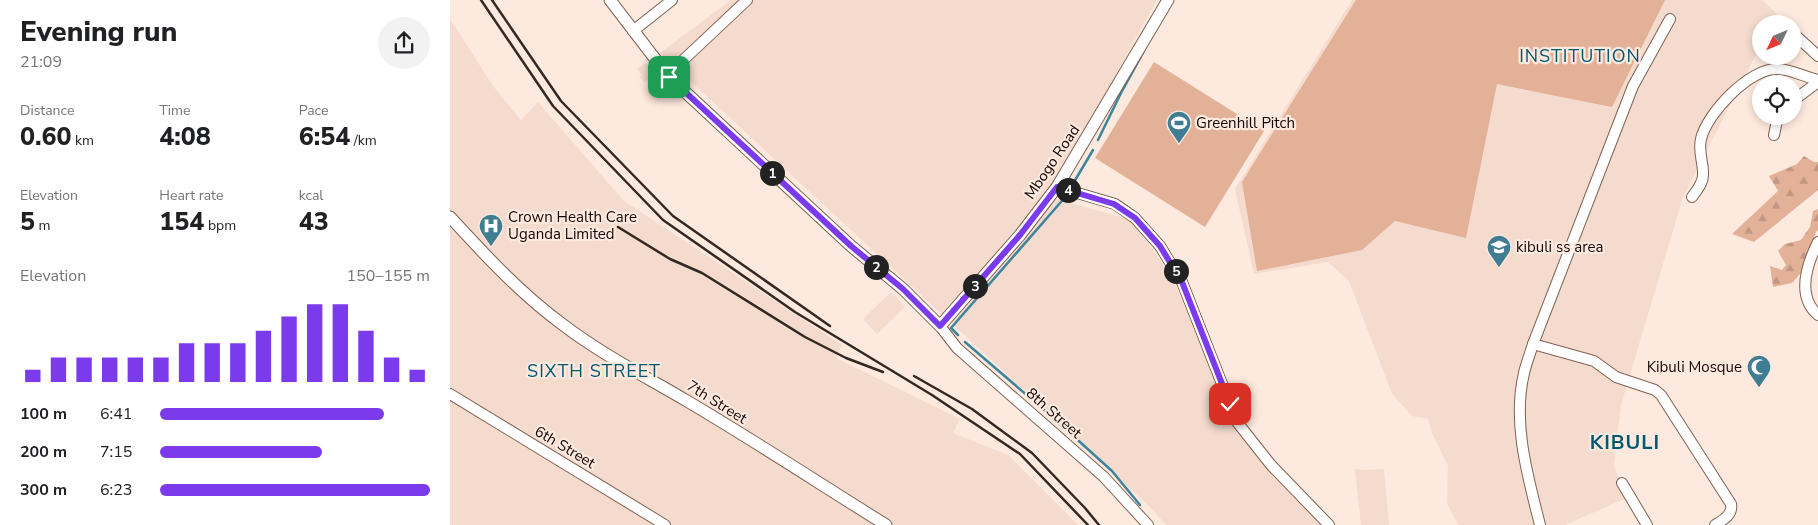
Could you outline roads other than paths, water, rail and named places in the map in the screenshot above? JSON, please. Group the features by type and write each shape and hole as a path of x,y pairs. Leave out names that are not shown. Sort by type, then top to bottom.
{"street":[{"path":"610,0 669,77 851,246 903,289 940,326"},
{"path":"634,31 672,0"},
{"path":"669,77 678,66 747,0"},
{"name":"Mbogo Road","path":"940,326 1020,235 1057,187 1168,0"},
{"path":"1540,525 1521,436 1524,374 1533,344 1633,86 1670,19"},
{"path":"1802,41 1818,56"},
{"path":"1692,197 1701,184 1704,174 1700,153 1701,138 1707,124 1729,95 1758,75 1772,69 1779,68 1818,81"},
{"path":"1802,94 1818,81"},
{"path":"1774,135 1776,125"},
{"path":"1057,187 1114,204 1135,218 1152,236 1172,263 1182,282 1237,422 1271,465 1329,525"},
{"name":"7th Street","path":"450,217 533,302 562,325 886,525"},
{"path":"1818,242 1813,251 1804,282 1805,294 1812,310 1818,315"},
{"name":"8th Street","path":"940,326 957,348 1104,477 1148,525"},
{"path":"1533,344 1594,361 1616,377 1655,390 1661,395 1731,504 1730,514 1715,525"},
{"name":"6th Street","path":"450,394 665,525"},
{"path":"1622,483 1647,525"}],"waterway":[{"path":"1098,140 1144,51"},
{"path":"1074,182 1093,150"},
{"path":"958,335 951,328 1067,195"},
{"path":"965,342 1112,471 1140,505"}],"railway":[{"path":"481,0 553,106 663,220 795,312 932,395 1020,454 1088,525"},
{"path":"492,0 561,101 673,216 830,326"},
{"path":"618,227 670,259 702,273 805,337 846,358 883,372"},
{"path":"914,376 972,409 1032,453 1099,525"}],"place":[{"name":"Greenhill Pitch","path":"1179,144"},
{"name":"Crown Health Care Uganda Limited","path":"491,247"},
{"name":"kibuli ss area","path":"1499,268"},
{"name":"Kibuli Mosque","path":"1759,388"}],"district":[{"name":"INSTITUTION","path":"1580,56"},
{"name":"SIXTH STREET","path":"594,371"},
{"name":"KIBULI","path":"1625,442"}]}
